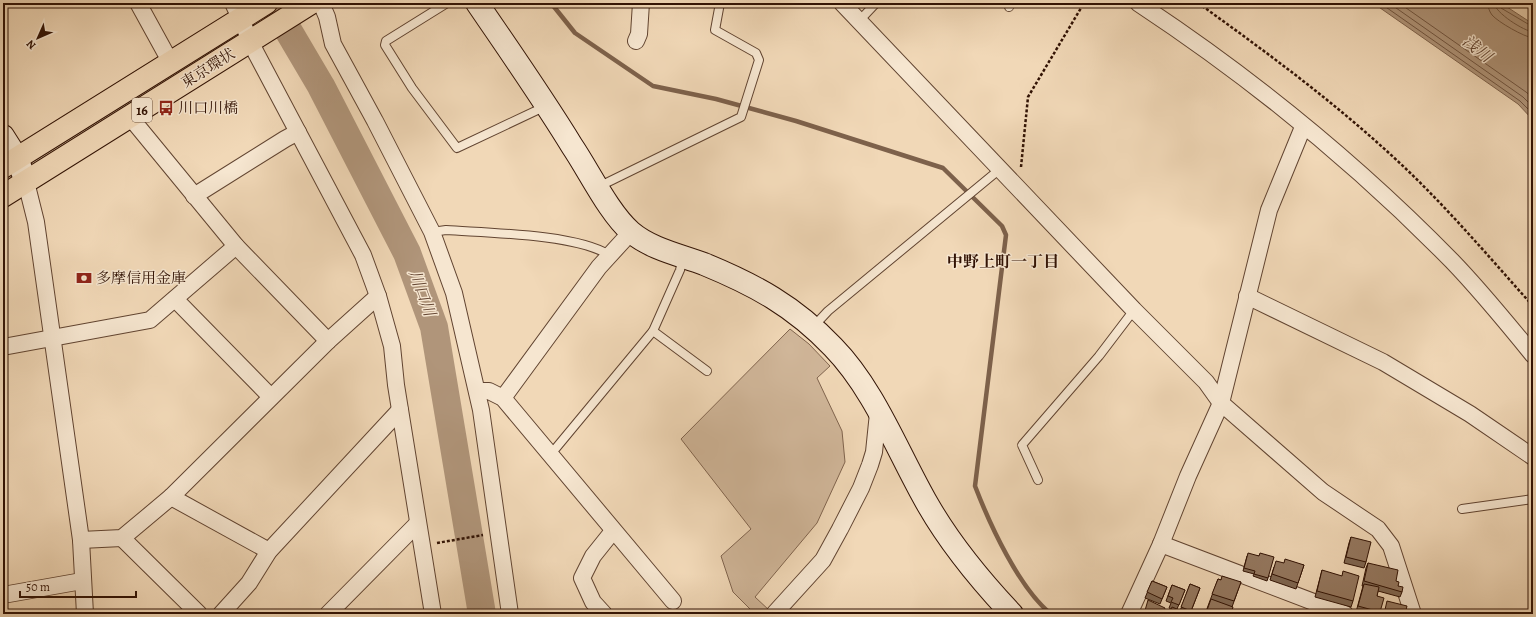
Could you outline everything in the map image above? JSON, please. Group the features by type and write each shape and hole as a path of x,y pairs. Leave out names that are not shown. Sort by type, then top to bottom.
{"highway":[{"name":"東京環状","path":"10,163 171,63 240,13 266,3"},
{"name":"東京環状","path":"3,196 312,4"}],"street":[{"path":"138,3 171,63"},
{"path":"477,3 547,106 614,212 631,232 656,246 752,285 772,296 812,327 834,348 850,367 878,413 948,537 971,569 1012,614"},
{"path":"636,41 641,3"},
{"path":"842,3 1134,310 1206,382 1221,403 1323,492 1378,529 1391,546 1414,614"},
{"path":"1138,3 1212,55 1354,169 1430,239 1473,284 1533,355"},
{"path":"312,4 327,17 333,44 375,121 432,232 454,293 477,391 510,614"},
{"path":"240,13 298,132 363,255 378,296 392,346 400,410 433,614"},
{"path":"130,117 236,246 328,341"},
{"path":"1128,614 1161,544 1188,476 1221,403 1269,210 1303,127"},
{"path":"194,196 298,132"},
{"path":"3,136 10,163 26,182 36,222 81,540 82,581 85,614"},
{"path":"503,398 609,255 631,232"},
{"path":"3,347 150,320 236,246"},
{"path":"81,540 122,538 171,498 328,341 378,296"},
{"path":"1247,296 1383,362 1470,414 1533,456"},
{"path":"175,299 271,397"},
{"path":"477,391 489,391 503,398 549,455 673,601"},
{"path":"221,614 249,583 269,551 400,410"},
{"path":"774,614 823,560 840,529 861,488 870,465 874,452 878,413"},
{"path":"171,498 269,551"},
{"path":"328,614 418,523"},
{"path":"604,614 594,602 582,578 593,556 613,531"},
{"path":"122,538 199,614"},
{"path":"1161,544 1345,614"},
{"path":"3,595 82,581"}],"lane":[{"path":"447,3 386,41 385,45 412,88 457,148 547,106"},
{"path":"598,187 741,117 759,60 756,53 715,30 720,3"},
{"path":"859,21 876,3"},
{"path":"812,327 828,311 979,188 1000,169"},
{"path":"432,232 446,230 544,238 598,249 609,255"},
{"path":"549,455 653,331 680,270 683,257"},
{"path":"1038,480 1022,445 1099,356 1134,310"},
{"path":"653,331 707,371"},
{"path":"1462,509 1533,499"}],"path":[{"path":"1019,188 1028,97 1084,3"},
{"path":"1198,3 1296,74 1391,155 1432,195 1533,306"},
{"path":"430,544 497,533"}],"shaded area":[{"path":"790,329 809,344 830,366 817,378 842,431 845,462 817,523 755,597 770,611 768,614 755,614 733,592 721,556 751,529 681,439"}],"water":[{"name":"浅川","path":"1373,3 1501,3 1533,24 1533,120 1518,104"}],"building":[{"path":"1351,537 1371,542 1366,562 1346,557"},
{"path":"1248,553 1259,556 1260,553 1274,557 1268,578 1254,574 1255,571 1244,568"},
{"path":"1285,559 1304,565 1298,583 1272,574 1276,561 1284,563"},
{"path":"1368,563 1398,570 1396,581 1399,582 1398,586 1403,587 1402,592 1364,581"},
{"path":"1322,570 1342,576 1343,571 1359,576 1353,601 1317,591"},
{"path":"1222,576 1241,582 1234,601 1212,594 1218,579 1221,580"},
{"path":"1152,581 1167,587 1162,599 1147,592"},
{"path":"1190,584 1200,588 1191,611 1181,607"},
{"path":"1364,584 1379,587 1377,596 1384,598 1380,612 1358,606"},
{"path":"1172,585 1185,590 1179,605 1171,602 1173,598 1168,596"},
{"path":"1211,599 1233,607 1231,614 1206,613"},
{"path":"1148,600 1165,608 1164,611 1169,613 1144,614"},
{"path":"1387,601 1407,606 1405,614 1384,614"},
{"path":"1172,607 1189,614 1169,614"}],"waterway":[{"name":"川口川","path":"272,3 321,86 407,253 434,327 482,614"},
{"path":"551,3 575,33 653,86 716,99 796,121 943,168 1002,226 1006,235 975,486 997,537 1017,572 1039,603 1051,614"}],"place":[{"name":"川口川橋","path":"166,108"},
{"name":"多摩信用金庫","path":"84,278"}],"district":[{"name":"中野上町一丁目","path":"1003,262"}]}
